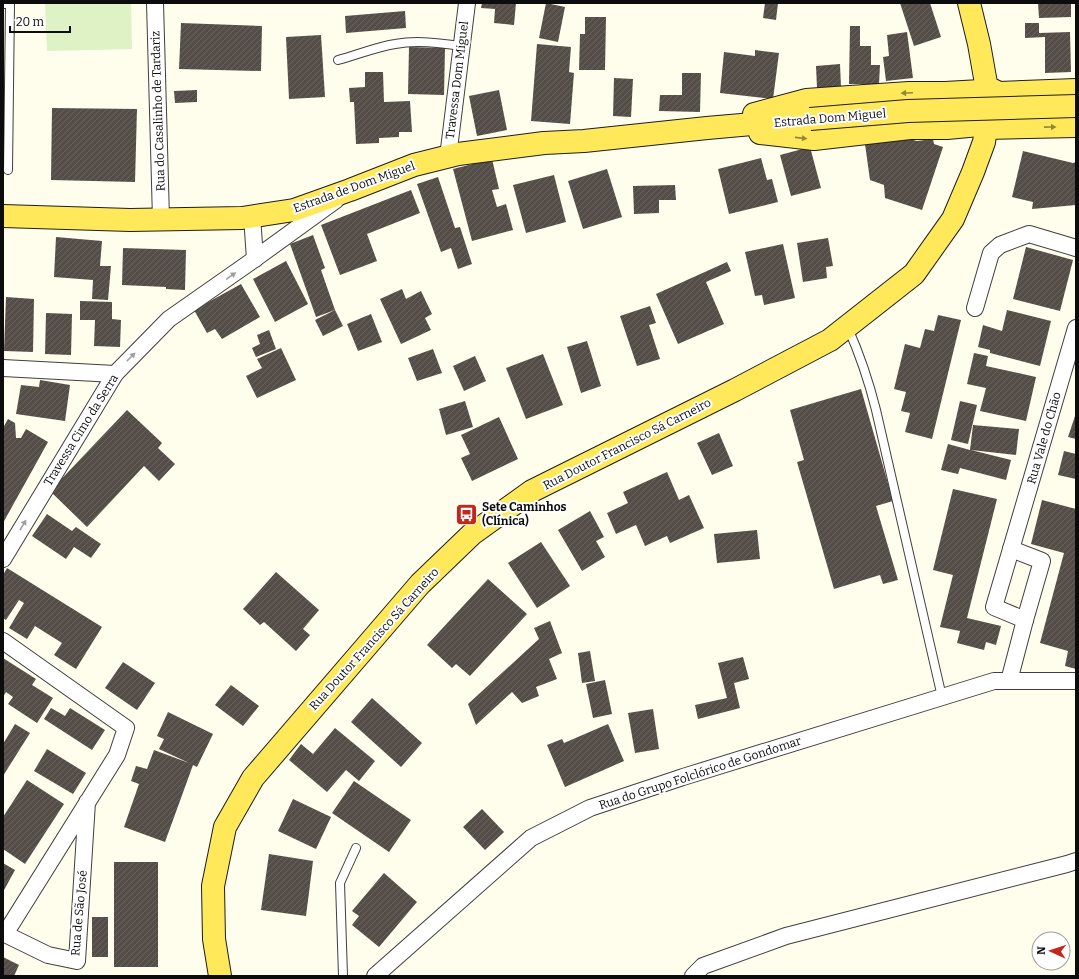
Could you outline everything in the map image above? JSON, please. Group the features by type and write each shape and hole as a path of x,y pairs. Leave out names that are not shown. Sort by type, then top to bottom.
{"main road":[{"path":"968,3 989,91"},
{"path":"707,128 806,100 909,93 1076,90"},
{"path":"989,91 1003,97 1007,109 1003,121 998,125 986,127 975,122 971,118 969,105 975,94 989,91"},
{"name":"Estrada Dom Miguel","path":"584,141 707,128 908,111 1076,106"},
{"path":"707,128 814,139 910,128 1076,126"},
{"name":"Rua Doutor Francisco Sá Carneiro","path":"220,976 214,939 213,886 225,827 252,778 420,584 472,534 532,491 735,390 823,344 914,274 953,219 984,142 986,127"},
{"name":"Estrada de Dom Miguel","path":"3,216 130,220 242,218 294,210 414,165 458,154 537,144 584,141"}],"street":[{"name":"Rua do Casalinho de Tardariz","path":"155,3 161,219"},
{"name":"Travessa Dom Miguel","path":"448,157 467,3"},
{"name":"Travessa Cimo da Serra","path":"3,558 115,374 169,318 255,259 350,190"},
{"path":"252,216 255,259"},
{"path":"976,308 991,253 1000,245 1029,234 1076,248"},
{"name":"Rua Vale do Chão","path":"1025,620 994,607 1076,328"},
{"path":"3,368 115,374"},
{"path":"1008,681 1042,561 1011,549"},
{"name":"Rua de São José","path":"3,641 126,728 117,755 87,802 5,934 48,955 77,961 87,802"},
{"name":"Rua do Grupo Folclórico de Gondomar","path":"375,976 531,838 590,808 683,777 994,681 1076,681"},
{"path":"693,976 703,966 786,936 1060,866 1076,860"}],"lane":[{"path":"3,4 10,4 8,170"},
{"path":"338,60 396,44 428,42 461,46"},
{"path":"848,326 866,373 876,410 942,697"},
{"path":"343,976 340,883 356,848"}],"green space":[{"path":"45,3 131,3 132,49 47,51"}],"building":[{"path":"482,3 516,3 514,25 494,23 495,9 481,8"},
{"path":"546,3 565,7 558,42 539,38"},
{"path":"765,3 778,3 776,20 763,18"},
{"path":"900,3 930,3 941,37 914,46"},
{"path":"1038,3 1071,3 1071,17 1039,18"},
{"path":"405,11 406,28 346,33 345,16"},
{"path":"585,17 606,17 605,70 579,70 580,34 585,34"},
{"path":"181,23 262,26 261,71 179,69"},
{"path":"1025,23 1039,23 1039,33 1070,32 1071,72 1045,73 1045,37 1025,38"},
{"path":"850,26 860,26 860,46 871,46 871,65 880,65 879,84 849,84"},
{"path":"907,32 913,78 886,81 883,57 889,56 887,35"},
{"path":"321,35 325,97 289,99 286,37"},
{"path":"537,44 571,47 569,72 574,73 570,124 531,121"},
{"path":"409,47 445,48 444,95 408,94"},
{"path":"755,50 779,53 773,99 720,93 724,52 755,56"},
{"path":"840,64 841,87 817,88 816,66"},
{"path":"4,69 5,107 3,107"},
{"path":"365,72 383,72 384,102 410,101 412,132 399,132 399,137 379,138 379,143 356,144 354,102 350,102 349,88 365,87"},
{"path":"682,73 701,73 700,112 659,111 660,95 682,95"},
{"path":"614,78 633,79 631,117 613,116"},
{"path":"197,90 197,102 175,103 174,91"},
{"path":"499,90 507,130 477,136 469,96"},
{"path":"52,108 137,109 135,182 51,180"},
{"path":"906,138 917,141 933,139 934,144 943,147 922,210 885,198 884,185 870,180 865,144"},
{"path":"810,147 821,188 791,196 780,155"},
{"path":"1023,151 1073,163 1076,162 1076,205 1032,209 1033,202 1012,197"},
{"path":"761,158 767,180 772,179 778,202 729,214 718,169"},
{"path":"492,159 499,189 492,190 497,207 506,204 513,230 472,241 453,169"},
{"path":"607,169 622,217 583,229 568,181"},
{"path":"554,175 566,222 526,233 513,185"},
{"path":"438,177 455,228 460,227 472,264 458,269 451,248 441,252 417,184"},
{"path":"675,185 676,200 659,200 659,213 634,214 633,186"},
{"path":"411,190 420,213 367,234 377,261 340,275 321,225"},
{"path":"313,235 325,268 321,270 335,310 316,317 290,244"},
{"path":"56,237 102,241 100,266 111,266 108,300 92,299 93,280 54,277"},
{"path":"828,238 833,266 826,267 827,278 803,282 797,243"},
{"path":"783,244 795,298 764,305 762,295 755,296 745,252"},
{"path":"1026,247 1073,260 1060,311 1013,299"},
{"path":"123,248 186,250 185,290 166,289 166,287 122,285"},
{"path":"286,261 308,304 275,322 253,279"},
{"path":"727,262 731,271 706,282 724,324 678,344 656,294"},
{"path":"241,284 260,317 222,339 215,329 207,333 194,310"},
{"path":"402,289 406,299 421,291 432,314 425,318 431,330 401,344 380,299"},
{"path":"6,297 34,299 33,352 4,351"},
{"path":"80,301 112,302 112,319 121,320 120,347 94,346 95,320 80,320"},
{"path":"650,306 656,323 649,325 660,359 637,366 620,316"},
{"path":"335,310 343,326 323,336 315,320"},
{"path":"1007,310 1051,321 1040,366 990,353 990,350 978,347 983,325 1002,331"},
{"path":"46,313 72,314 71,355 45,354"},
{"path":"371,314 382,342 358,351 347,324"},
{"path":"938,315 961,320 932,439 905,432 910,413 901,411 906,392 894,389 905,344 920,348 925,329 934,331"},
{"path":"269,330 276,349 256,357 252,348 260,344 257,335"},
{"path":"587,341 601,386 581,393 567,347"},
{"path":"281,348 296,380 257,398 246,376 262,368 257,359"},
{"path":"433,349 442,373 417,381 408,358"},
{"path":"974,353 988,356 986,366 1036,377 1026,421 980,411 986,388 967,384"},
{"path":"543,354 563,405 526,419 506,368"},
{"path":"475,356 486,381 464,391 453,366"},
{"path":"40,380 70,385 65,421 16,414 21,385 39,387"},
{"path":"861,389 893,501 876,506 898,580 883,584 880,575 834,589 797,462 804,460 790,410"},
{"path":"465,401 473,427 446,435 439,409"},
{"path":"960,401 977,405 968,444 951,440"},
{"path":"127,410 162,443 158,448 175,464 159,481 144,466 87,527 50,491"},
{"path":"1076,413 1076,439 1068,437"},
{"path":"499,417 518,459 472,481 461,458 470,454 461,435"},
{"path":"8,419 15,423 16,438 21,438 26,429 48,442 3,523 3,428"},
{"path":"973,425 1019,429 1016,455 971,450 1011,460 1006,480 960,468 958,474 941,470 948,444 970,450"},
{"path":"719,433 733,466 712,475 697,443"},
{"path":"1064,451 1076,454 1076,479 1058,475"},
{"path":"667,472 679,500 689,495 704,528 670,543 667,536 645,546 636,525 616,534 607,513 628,503 623,492"},
{"path":"953,489 997,499 967,618 1001,626 996,645 986,642 984,650 957,643 960,631 940,627 953,575 933,570"},
{"path":"1042,500 1076,509 1076,669 1065,666 1068,651 1040,643 1064,553 1031,544"},
{"path":"590,511 604,537 596,541 605,557 582,571 558,530"},
{"path":"47,514 72,531 76,527 101,544 91,558 74,547 66,559 32,536"},
{"path":"757,530 760,559 717,563 714,534"},
{"path":"541,542 570,586 537,608 508,563"},
{"path":"7,568 102,627 76,669 54,655 62,643 35,626 27,639 9,628 24,603 19,600 6,620 3,618 3,575"},
{"path":"276,572 319,610 303,629 310,635 296,651 264,622 260,625 243,609"},
{"path":"488,579 527,614 470,676 456,664 452,668 427,645"},
{"path":"550,621 562,653 549,659 557,679 536,687 539,696 522,703 512,692 476,725 468,704 539,639 534,628"},
{"path":"590,651 595,681 582,683 578,653"},
{"path":"743,657 749,679 734,683 740,708 698,719 695,705 727,698 718,663"},
{"path":"3,658 36,679 32,685 53,698 37,723 8,704 13,697 6,692 3,697"},
{"path":"123,662 155,683 137,710 105,688"},
{"path":"605,680 612,714 593,718 586,684"},
{"path":"231,685 259,706 243,726 215,705"},
{"path":"372,698 422,743 401,767 351,722"},
{"path":"51,708 65,716 70,708 105,730 92,750 44,719"},
{"path":"653,709 659,749 635,753 628,713"},
{"path":"168,712 213,734 197,767 193,765 165,842 124,827 139,784 131,781 136,766 147,769 154,750 189,763 159,749 164,739 157,736"},
{"path":"15,724 30,733 3,776 3,744"},
{"path":"608,724 624,761 565,787 547,745 562,739 564,743"},
{"path":"335,728 375,761 359,781 346,770 327,792 289,760 301,744 313,754"},
{"path":"47,749 86,773 73,794 34,771"},
{"path":"27,780 64,804 25,864 3,849 3,817"},
{"path":"354,781 411,820 389,852 332,813"},
{"path":"293,799 331,817 316,849 278,831"},
{"path":"482,809 504,832 485,850 463,827"},
{"path":"269,854 313,861 306,916 261,910"},
{"path":"114,862 158,862 158,967 114,967"},
{"path":"3,863 15,870 3,892"},
{"path":"384,873 417,902 379,947 352,925 359,916 352,911"},
{"path":"92,917 108,917 108,957 92,957"},
{"path":"3,957 19,965 14,976 3,976"}],"place":[{"name":"Sete Caminhos (Clínica)","path":"466,514"}]}
